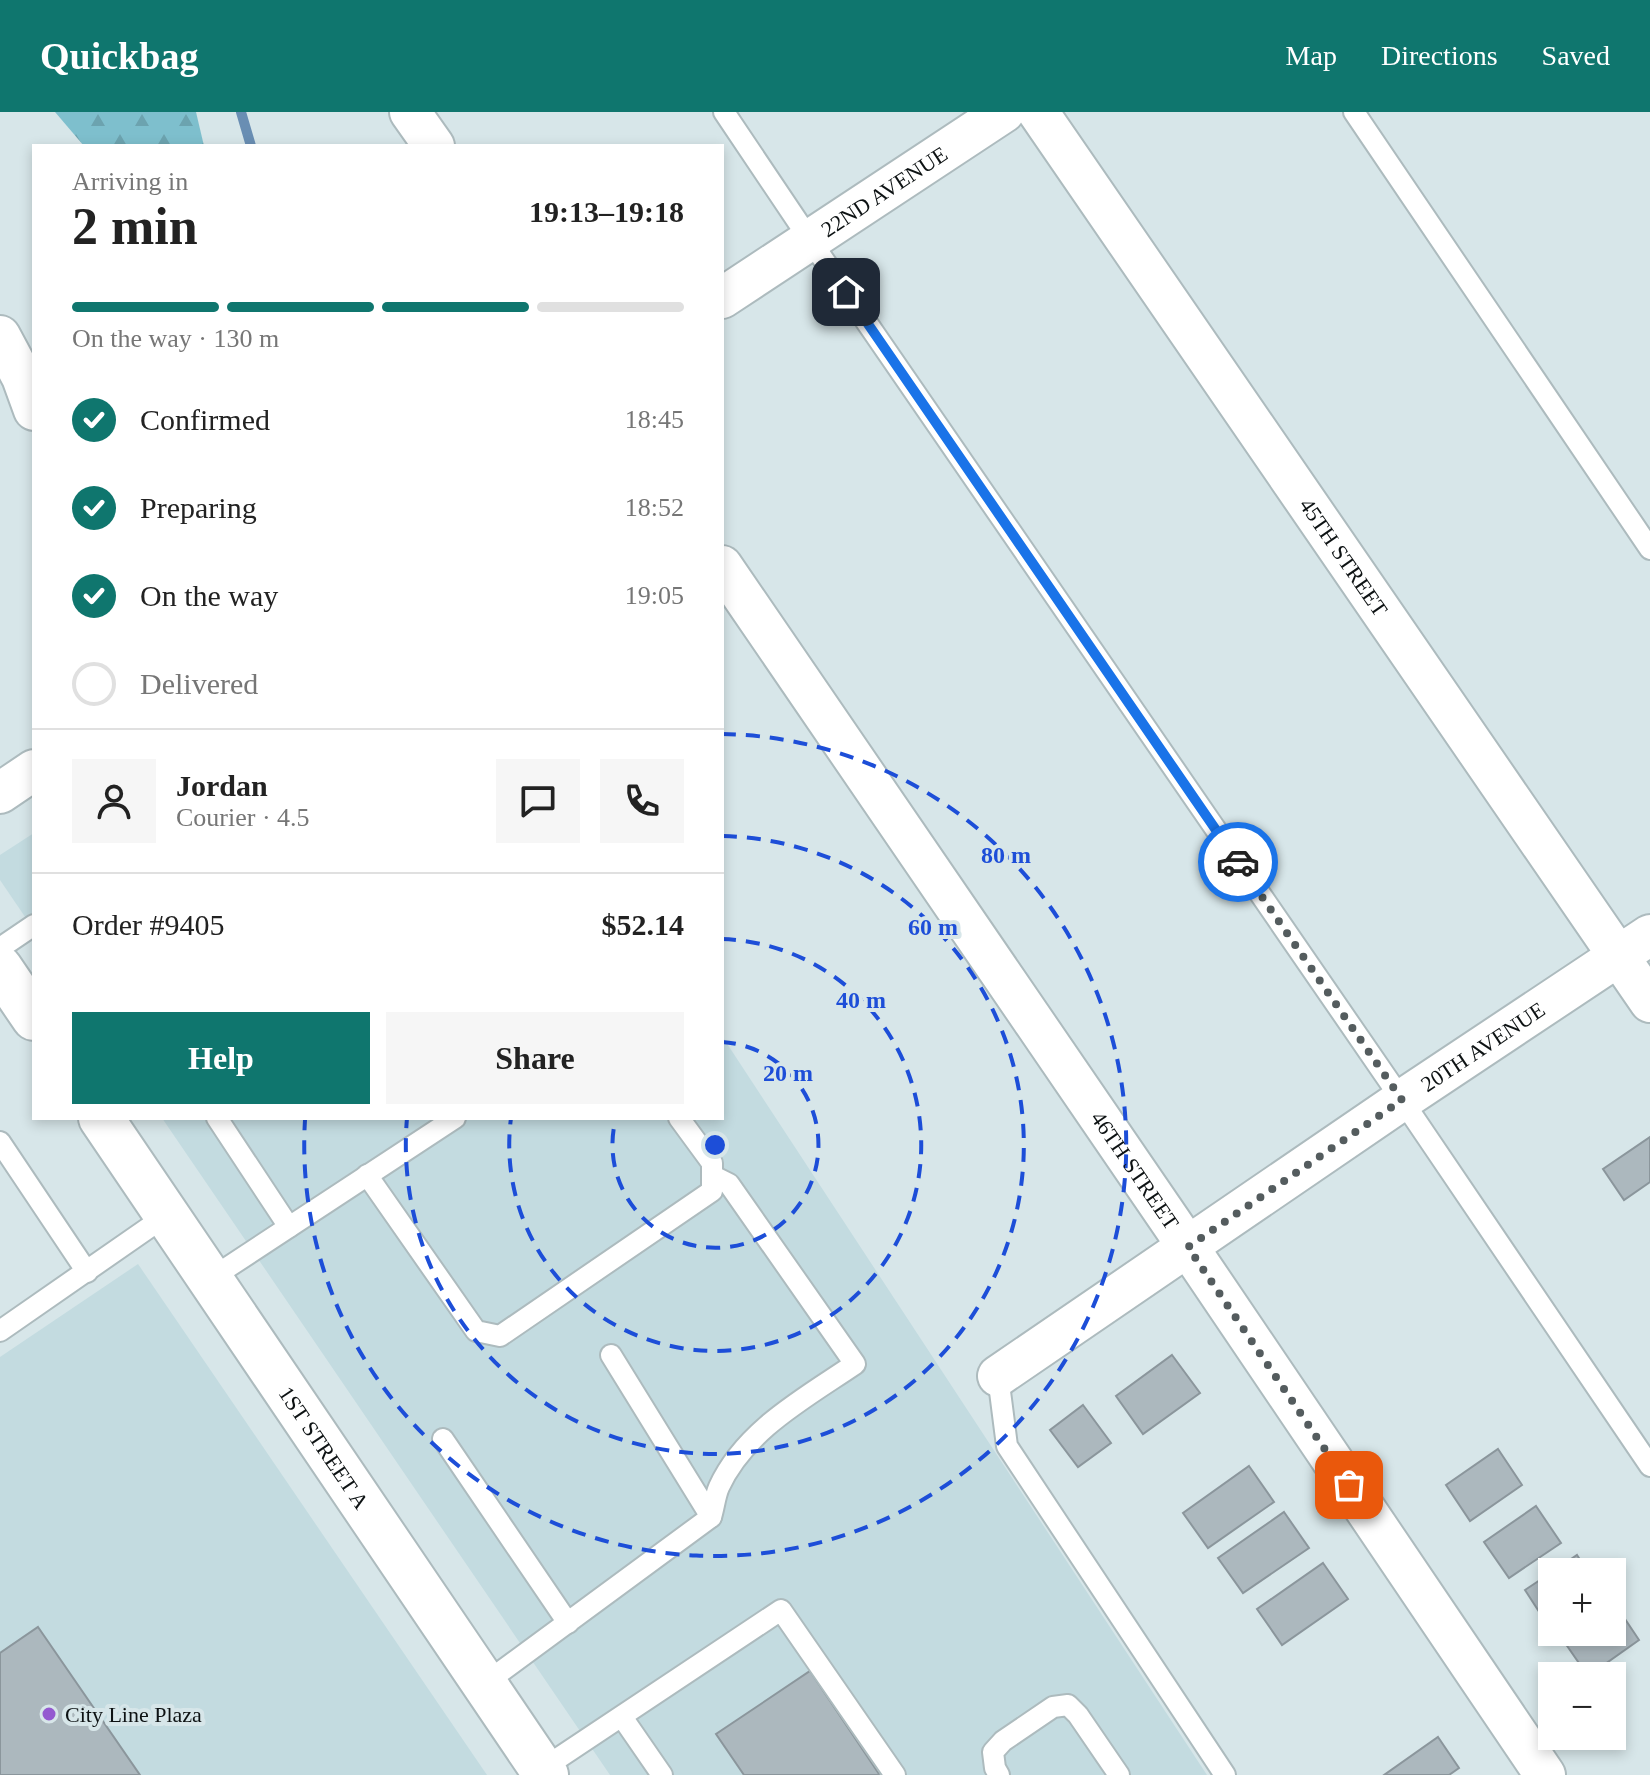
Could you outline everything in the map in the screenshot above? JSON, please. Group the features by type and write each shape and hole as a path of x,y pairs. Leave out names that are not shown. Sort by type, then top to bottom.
{"street":[{"path":"410,112 433,144"},
{"name":"22ND AVENUE","path":"724,297 1004,112"},
{"name":"45TH STREET","path":"1038,112 1634,946 1650,1002"},
{"path":"0,336 22,377 32,404"},
{"name":"46TH STREET","path":"724,569 1545,1775"},
{"path":"0,793 32,771"},
{"name":"20TH AVENUE","path":"998,1376 1634,946"},
{"name":"1ST STREET A","path":"102,1120 544,1772"}],"lane":[{"path":"724,112 1650,1466"},
{"path":"1354,112 1650,549"},
{"path":"0,948 32,926"},
{"path":"218,1120 289,1227"},
{"path":"210,1279 452,1120"},
{"path":"367,1175 476,1331 500,1336 712,1191 712,1163 680,1120"},
{"path":"0,1142 87,1272"},
{"path":"484,1684 711,1517 719,1488 736,1459 771,1421 855,1364 729,1184 713,1176"},
{"path":"0,1331 167,1215"},
{"path":"611,1355 711,1517"},
{"path":"998,1376 1007,1446 1225,1775"},
{"path":"443,1439 568,1623"},
{"path":"544,1772 781,1610 895,1775"},
{"path":"999,1775 993,1752 1003,1741 1053,1707 1068,1705 1119,1775"},
{"path":"622,1717 662,1775"}],"shaded area":[{"path":"32,834 32,927 0,880 0,855"},
{"path":"724,1039 1207,1775 610,1775 163,1120 724,1120"},
{"path":"138,1264 487,1775 0,1775 0,1357"}],"green space":[{"path":"55,112 196,112 204,144 82,144"}],"building":[{"path":"1650,1137 1650,1182 1624,1200 1603,1169"},
{"path":"1172,1355 1200,1393 1143,1434 1116,1396"},
{"path":"1083,1405 1111,1443 1078,1467 1050,1430"},
{"path":"1498,1449 1522,1485 1470,1521 1446,1485"},
{"path":"1249,1466 1274,1502 1208,1548 1183,1513"},
{"path":"1536,1506 1561,1543 1509,1578 1484,1542"},
{"path":"1284,1512 1309,1548 1243,1593 1218,1558"},
{"path":"1323,1563 1348,1599 1282,1645 1257,1609"},
{"path":"1538,1581 1538,1610 1525,1590"},
{"path":"1626,1620 1639,1640 1608,1662 1578,1662 1567,1646 1626,1646"},
{"name":"City Line Plaza","path":"38,1627 140,1775 0,1775 0,1653"},
{"path":"810,1671 878,1775 744,1775 716,1734"},
{"path":"1438,1737 1459,1768 1449,1775 1384,1775"}],"waterway":[{"path":"241,112 250,144"}],"way so far":[{"path":"1238,862 1402,1100 1188,1247 1349,1485"}],"place":[{"name":"City Line Plaza","path":"49,1714"}],"route":[{"path":"846,292 1238,862"}]}
